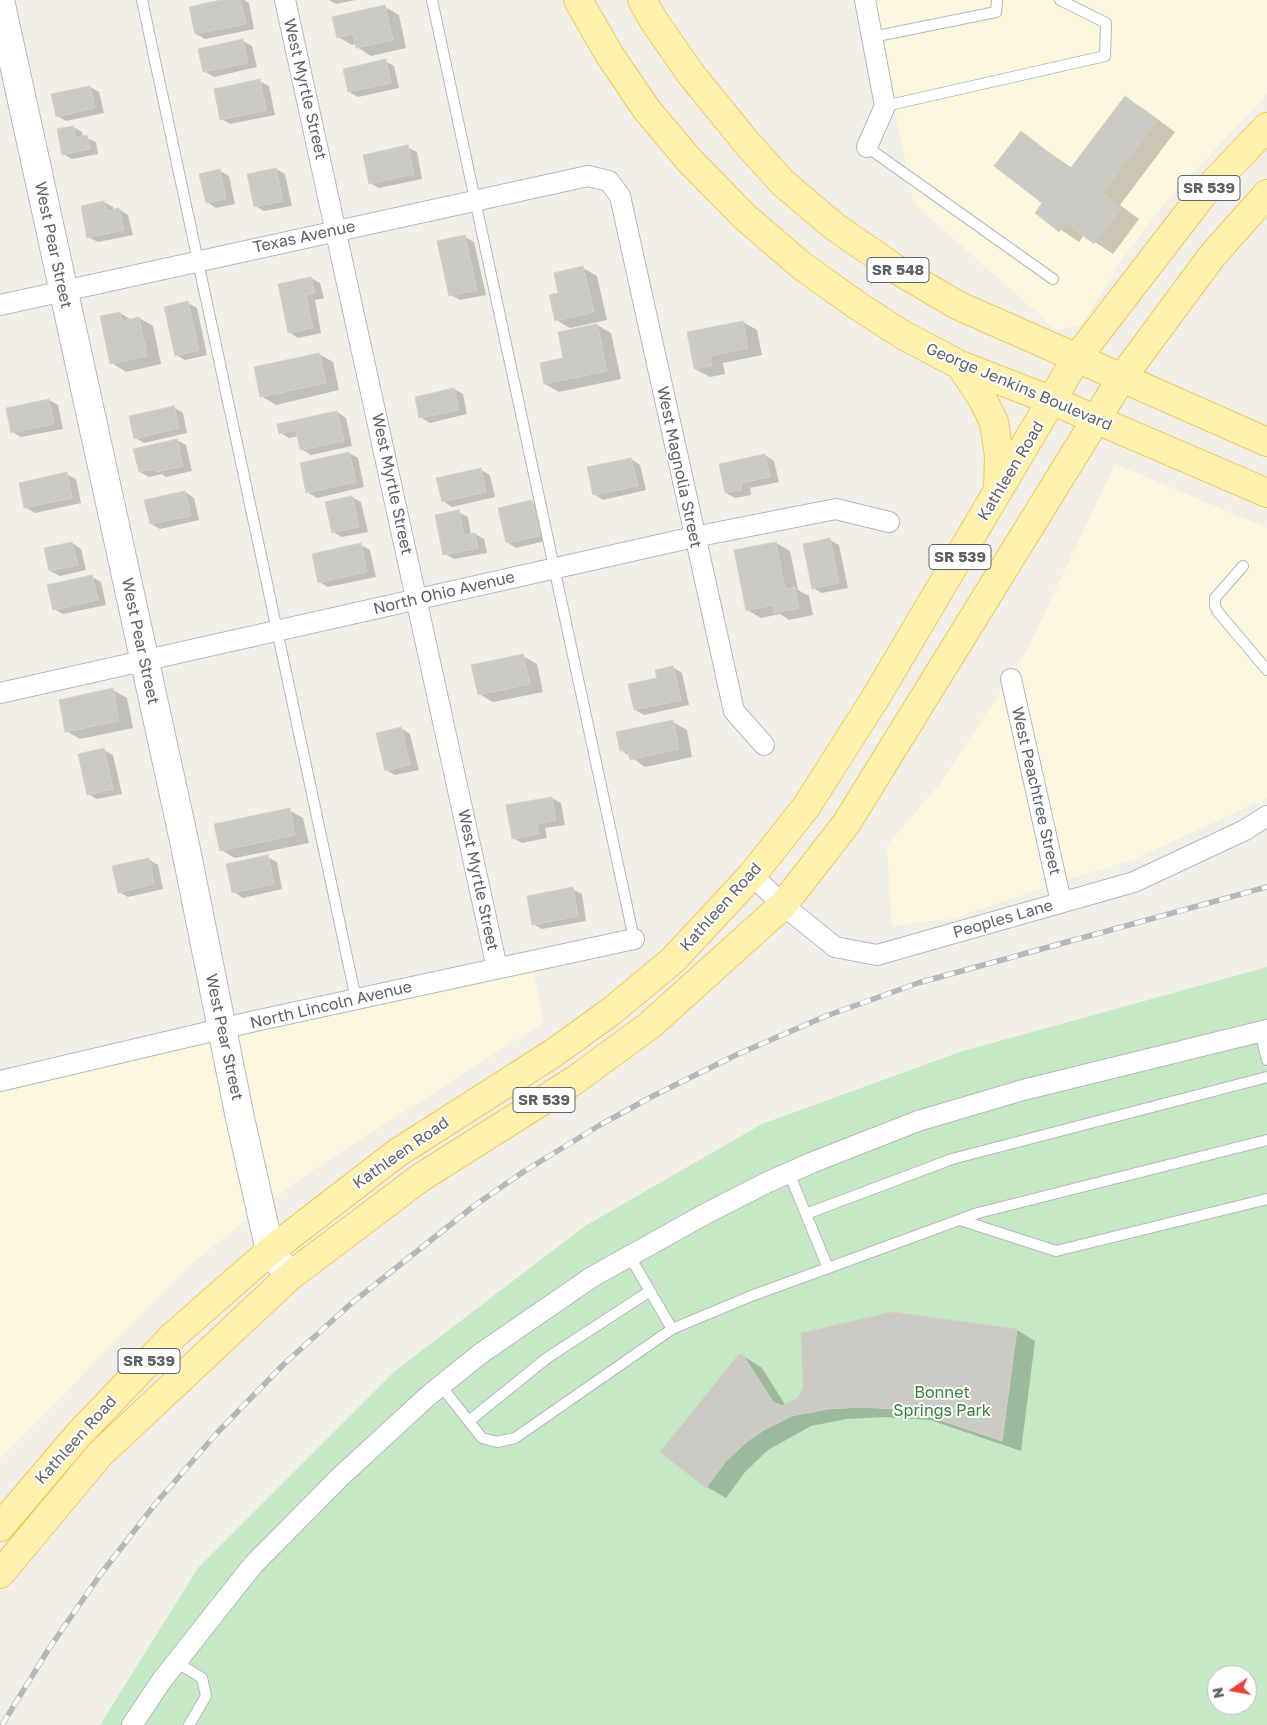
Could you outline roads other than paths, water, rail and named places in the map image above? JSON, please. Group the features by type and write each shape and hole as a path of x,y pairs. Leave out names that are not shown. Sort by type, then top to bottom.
{"main road":[{"name":"George Jenkins Boulevard","path":"578,0 609,54 648,110 690,161 744,217 802,266 903,335 960,365 1053,401 1267,493"},
{"name":"SR 548","path":"642,0 690,73 746,142 783,183 835,228 896,269 957,305 1267,442"},
{"name":"Kathleen Road","path":"0,1527 79,1434 173,1336 270,1251 397,1153 552,1054 609,1013 672,961 752,876 806,807 876,698 1053,401 1076,358 1203,194 1267,128"},
{"name":"Kathleen Road","path":"0,1574 100,1454 290,1276 420,1178 575,1080 650,1025 783,905 846,824 1121,379 1212,256 1267,194"},
{"path":"960,365 982,398 994,422 999,456 998,493"}],"street":[{"name":"West Pear Street","path":"0,0 270,1251 290,1276"},
{"name":"West Myrtle Street","path":"285,0 497,968"},
{"path":"865,0 885,106 867,146"},
{"name":"Texas Avenue","path":"0,306 198,260 588,176 610,181"},
{"name":"West Magnolia Street","path":"610,181 620,196 694,537 734,710 764,745"},
{"name":"North Ohio Avenue","path":"1,691 144,661 694,537 836,509 889,522"},
{"name":"West Peachtree Street","path":"1011,679 1061,902"},
{"name":"Peoples Lane","path":"752,876 783,905 835,947 877,955 1134,882 1245,830 1267,816"},
{"name":"North Lincoln Avenue","path":"0,1081 356,999 634,939"},
{"path":"132,1725 176,1662 254,1565 295,1521 372,1447 441,1386 488,1348 592,1277 707,1213 789,1173 918,1121 1023,1090 1264,1031"}],"lane":[{"path":"142,0 356,999"},
{"path":"432,0 634,939"},
{"path":"872,37 996,12 997,0"},
{"path":"885,106 1105,56 1106,23 1060,0"},
{"path":"867,146 1053,279"},
{"path":"1243,566 1216,598 1215,606 1267,670"},
{"path":"1264,1031 1267,1060"},
{"path":"806,1214 952,1159 1267,1077"},
{"path":"441,1386 482,1438 497,1442 515,1438 672,1329 751,1296 978,1213 1267,1140"},
{"path":"789,1173 828,1268"},
{"path":"960,1220 1056,1252 1267,1199"},
{"path":"630,1256 672,1329"},
{"path":"469,1421 547,1358 650,1290"},
{"path":"176,1662 202,1678 206,1696 189,1725"}],"railway":[{"path":"2,1725 48,1650 100,1575 156,1503 217,1433 283,1365 353,1302 474,1206 523,1172 600,1125 653,1096 736,1055 826,1016 918,983 1267,887"}],"park label":[{"name":"Bonnet Springs Park","path":"942,1402"}]}
